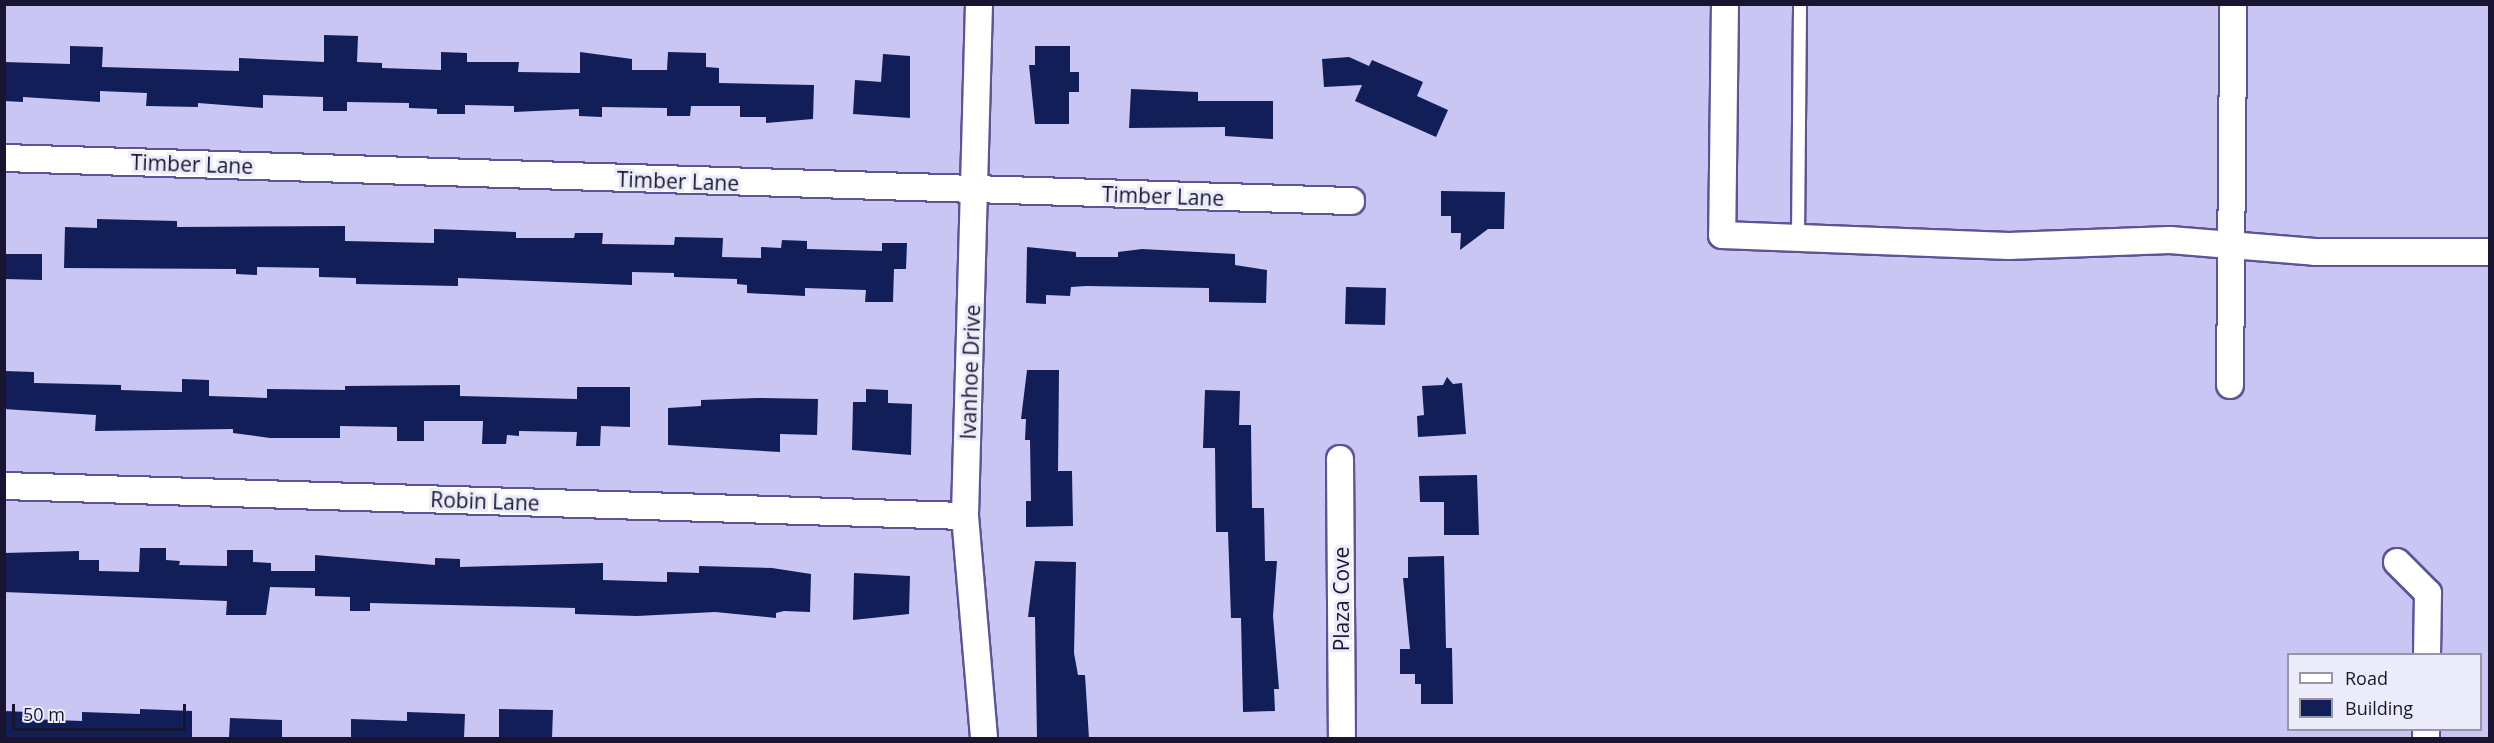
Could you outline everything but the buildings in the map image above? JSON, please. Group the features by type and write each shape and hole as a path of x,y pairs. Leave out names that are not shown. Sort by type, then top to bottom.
{"street":[{"name":"Ivanhoe Drive","path":"979,4 976,190 965,516 984,738"},
{"path":"1725,4 1722,235 2009,246 2170,240 2315,252 2490,252"},
{"path":"2229,385 2233,4"},
{"name":"Timber Lane","path":"4,158 1351,201"},
{"name":"Plaza Cove","path":"1340,459 1342,738"},
{"name":"Robin Lane","path":"4,486 965,516"},
{"path":"2397,562 2428,593 2427,653"}],"lane":[{"path":"1798,238 1800,4"}]}
